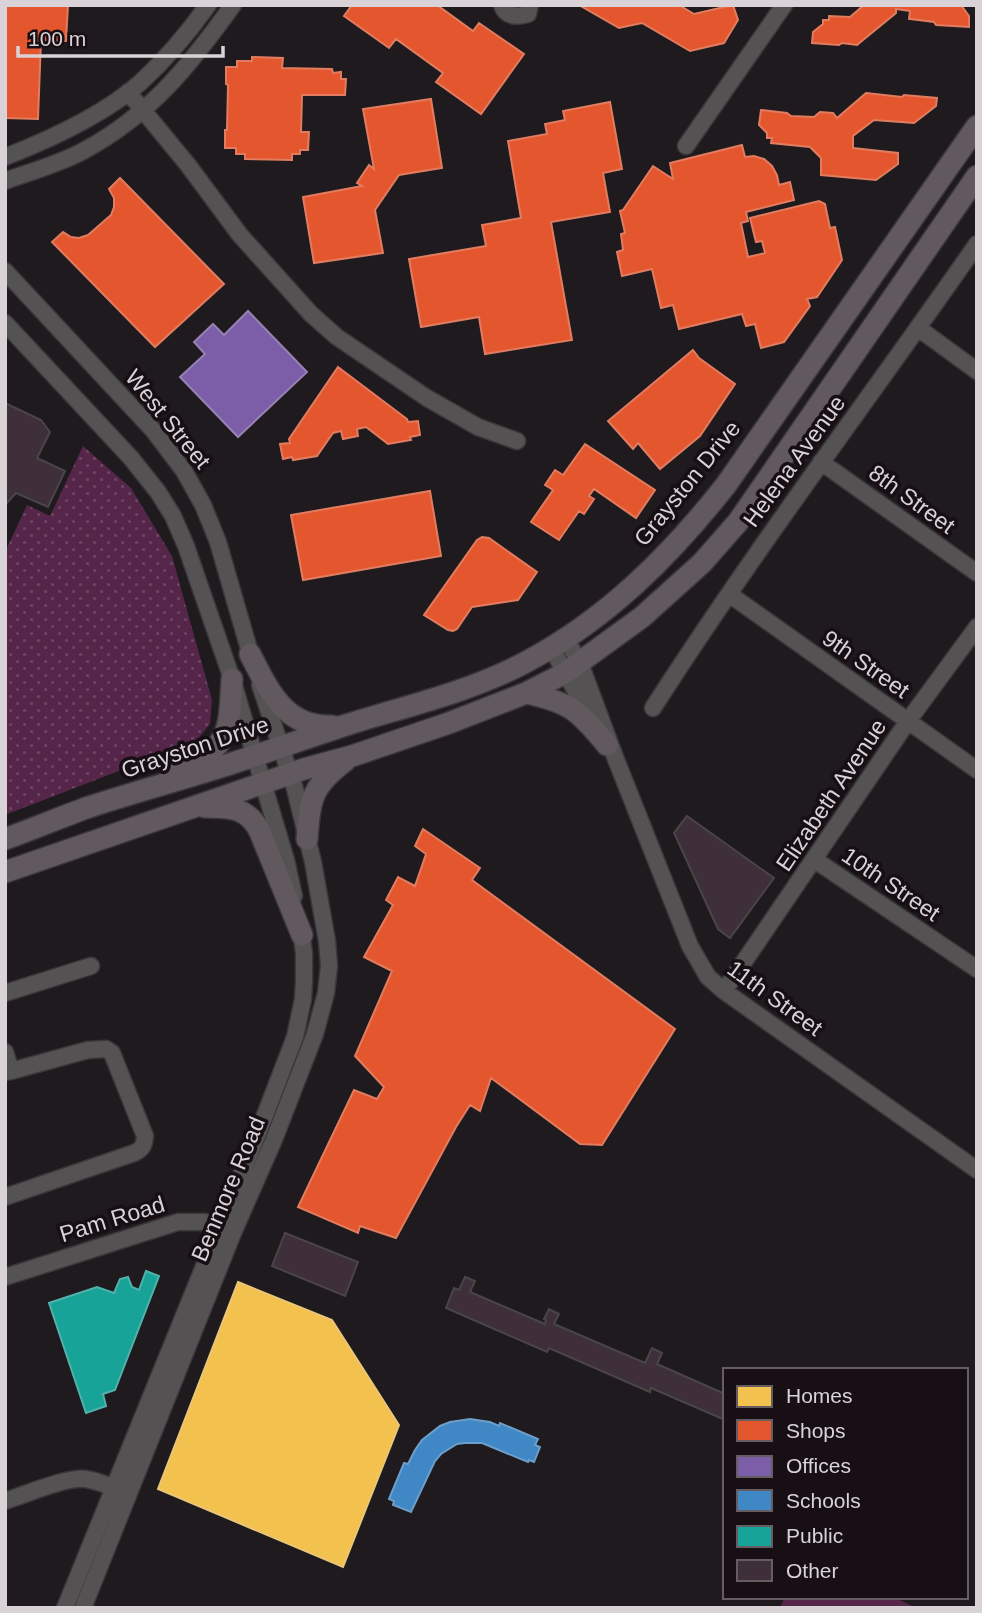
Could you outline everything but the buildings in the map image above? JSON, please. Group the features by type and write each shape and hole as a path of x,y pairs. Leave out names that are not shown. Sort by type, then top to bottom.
{"main road":[{"name":"Grayston Drive","path":"5,839 89,807 472,686 513,669 558,643 612,604 675,546 726,485 977,126"},
{"path":"5,872 487,709 526,693 572,668 660,602 702,563 728,534 977,176"},
{"path":"250,654 270,691 290,715 314,725 348,724"},
{"path":"89,807 190,764 211,752 222,740 227,727 232,679"},
{"path":"526,693 552,698 572,707 587,720 611,751"},
{"path":"307,839 309,809 315,792 328,775 352,755"},
{"path":"193,807 228,808 245,813 253,820 302,935"}],"street":[{"path":"5,157 53,136 128,92 177,45 208,5"},
{"path":"5,181 84,151 143,112 179,76 233,5"},
{"path":"502,5 507,13 520,16 528,14 530,5"},
{"path":"686,146 784,5"},
{"path":"128,92 188,165 240,235 311,314 337,337 427,398 478,427 517,440"},
{"path":"5,196 32,171"},
{"name":"Helena Avenue","path":"653,708 787,509 977,244"},
{"name":"West Street","path":"5,271 153,430 184,471 214,530 250,654 290,774"},
{"path":"5,323 131,458 159,492 173,516 232,679 256,756"},
{"path":"918,328 977,371"},
{"name":"8th Street","path":"821,462 977,573"},
{"name":"9th Street","path":"729,594 977,770"},
{"name":"Elizabeth Avenue","path":"724,991 908,721 977,627"},
{"name":"11th Street","path":"558,643 611,751 690,946 708,977 977,1170"},
{"name":"Benmore Road","path":"65,1608 121,1492 227,1230 298,1025 304,982 302,935 286,860 256,756"},
{"name":"Benmore Road","path":"227,1230 273,1142 311,1046 326,993 329,966 324,920 290,774"},
{"name":"10th Street","path":"815,860 977,969"},
{"path":"5,993 92,966"},
{"path":"5,1052 8,1072 88,1050 106,1049 112,1053 145,1136 145,1144 134,1153 5,1197"},
{"name":"Pam Road","path":"5,1277 178,1222 205,1222 227,1230"},
{"path":"5,1500 68,1480 85,1479 121,1492"},
{"name":"Benmore Road","path":"83,1608 121,1492"}],"shaded area":[{"path":"83,446 131,488 172,556 212,700 210,724 196,741 5,815 5,552 27,505 50,516"},
{"path":"784,1599 897,1599 917,1608 780,1608"}]}
